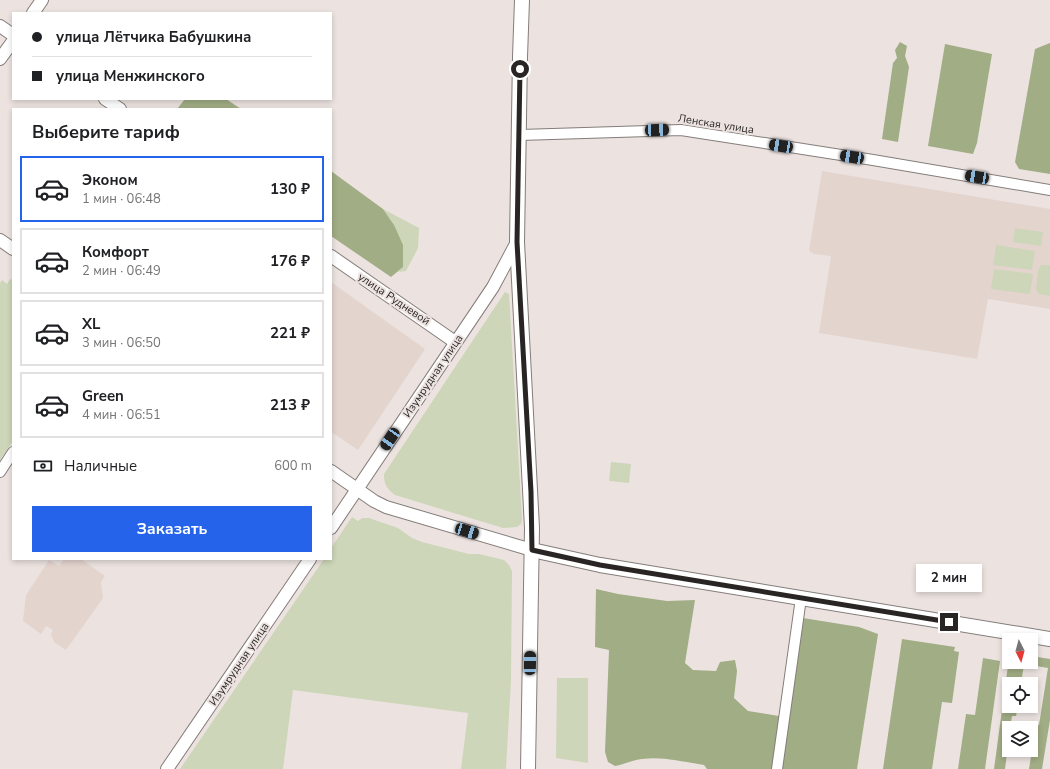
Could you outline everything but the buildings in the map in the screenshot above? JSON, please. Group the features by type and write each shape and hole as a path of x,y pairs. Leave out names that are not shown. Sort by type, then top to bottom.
{"main road":[{"path":"522,0 517,242 531,492 532,550 528,769"},
{"path":"532,550 593,564 1050,639"}],"street":[{"path":"34,12 42,0"},
{"path":"0,26 12,34"},
{"path":"0,59 12,42"},
{"path":"106,100 118,108"},
{"name":"Ленская улица","path":"520,135 681,130 873,160 1050,190"},
{"path":"0,240 12,248"},
{"name":"Изумрудная улица","path":"332,526 493,287 517,242"},
{"name":"улица Рудневой","path":"332,257 456,342"},
{"path":"0,472 12,454"},
{"path":"332,472 374,501 386,507 532,550"},
{"name":"Изумрудная улица","path":"167,769 309,560"},
{"path":"777,769 801,598"}],"shaded area":[{"path":"822,171 1050,209 1050,309 988,299 977,359 819,333 831,256 814,254 809,251"},
{"path":"332,283 425,349 358,450 333,433"},
{"path":"49,560 59,566 63,560 82,560 105,576 101,582 103,598 66,650 54,642 51,634 53,630 46,626 41,634 23,621 26,595"}],"green space":[{"path":"900,42 907,46 905,56 909,67 898,142 882,139 893,63 897,58 895,50"},
{"path":"1050,43 1050,174 1019,169 1015,162 1035,49"},
{"path":"945,44 992,54 977,143 973,154 928,146"},
{"path":"184,100 228,100 240,108 178,108"},
{"path":"332,172 383,209 394,225 403,245 403,267 391,277 332,237"},
{"path":"383,209 419,228 418,248 406,271 398,272 403,267 394,225"},
{"path":"1015,228 1043,232 1041,246 1013,242"},
{"path":"996,245 1035,251 1032,270 993,265"},
{"path":"1041,265 1050,265 1050,296 1039,294 1036,289 1038,271"},
{"path":"994,269 1033,274 1030,294 991,289"},
{"path":"10,279 12,280 12,442 0,460 0,283 2,280 7,284"},
{"path":"505,292 509,294 522,519 521,524 517,527 503,528 395,495 386,486 384,474"},
{"path":"611,462 631,464 629,483 609,481"},
{"path":"352,517 358,521 362,518 369,518 398,528 412,538 422,542 469,554 479,554 504,560 509,565 512,571 511,680 506,769 461,769 468,713 293,690 283,769 180,769 323,560 332,560 332,547"},
{"path":"596,589 618,594 667,601 695,600 685,663 693,670 716,671 720,662 735,660 737,671 734,698 748,711 779,716 772,769 707,769 704,765 657,758 639,760 615,766 608,762 605,752 609,650 595,647"},
{"path":"803,618 859,627 878,634 857,769 780,769"},
{"path":"902,639 955,647 954,651 959,652 952,703 942,702 932,769 883,769"},
{"path":"1038,657 1050,659 1050,720 1042,769 1029,769 1031,757 1038,757 1038,725 1048,668 1038,666"},
{"path":"983,658 1000,661 985,769 958,769 966,714 975,715"},
{"path":"1008,669 1023,669 1022,677 1006,677"},
{"path":"557,678 588,678 588,763 556,758"},
{"path":"1002,710 1002,713 1017,713 1016,716 1012,716 1011,721 1002,721 1002,757 1007,757 1005,769 994,769"}],"route":[{"path":"520,69 517,242 531,492 532,550 600,565 949,622"}]}
